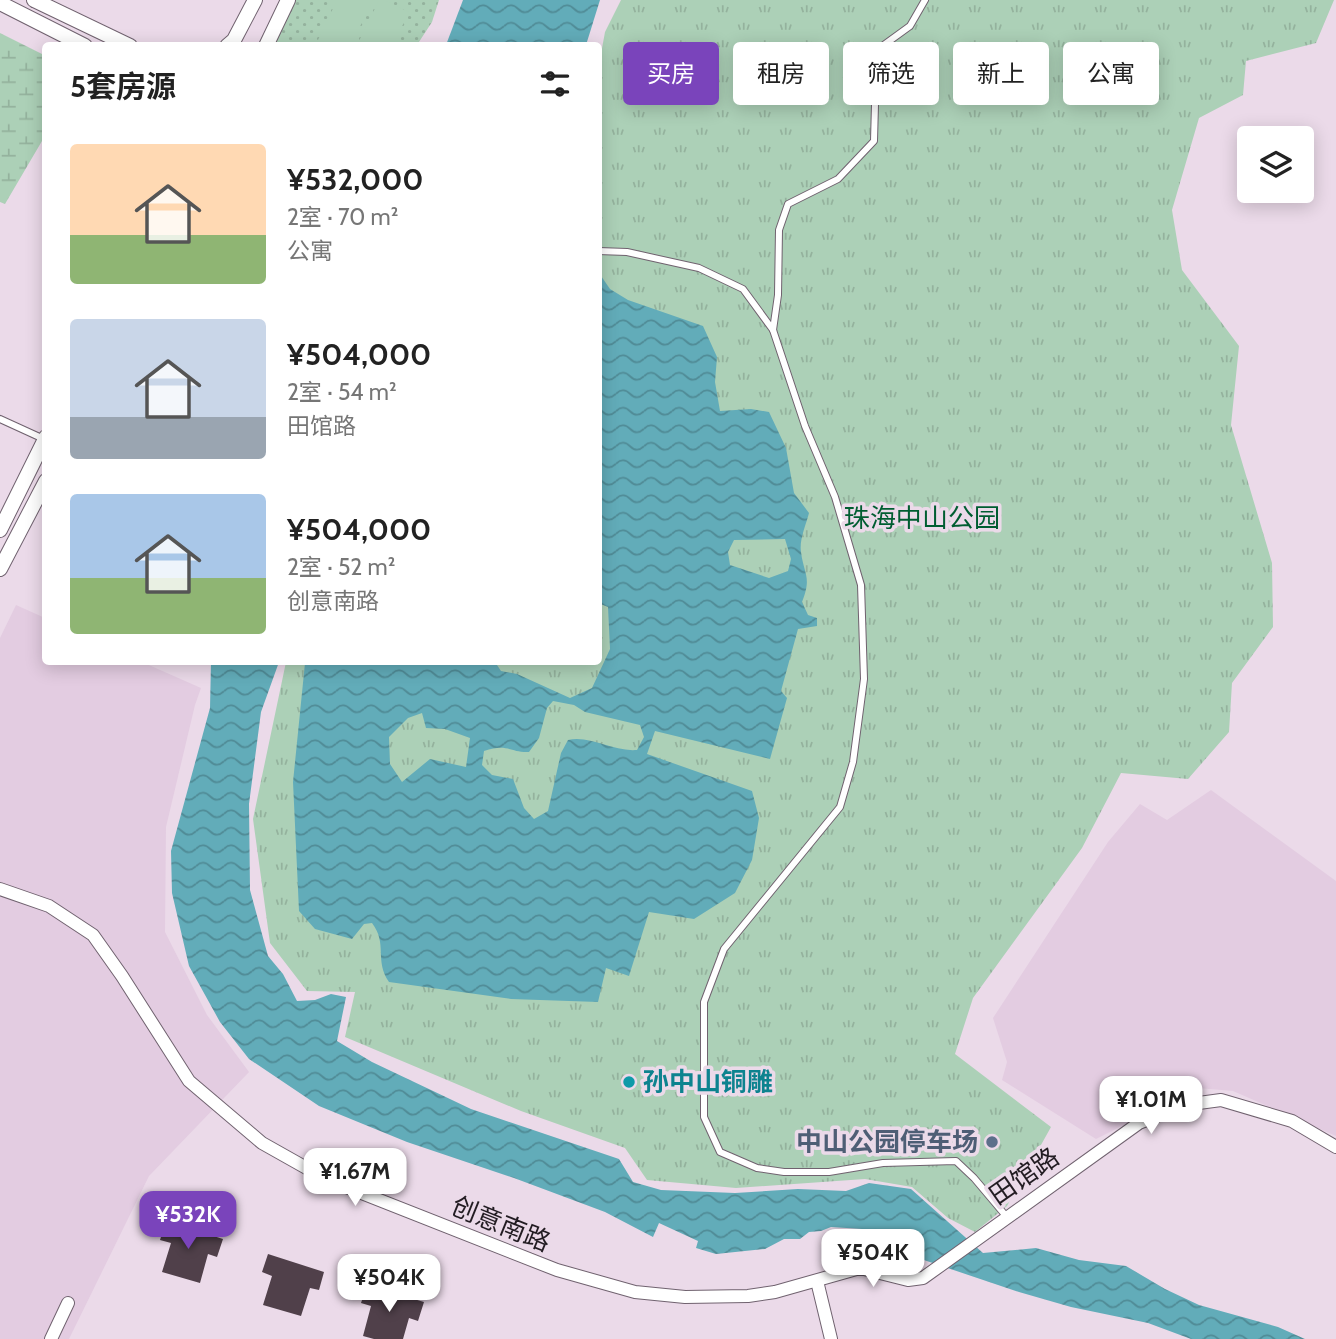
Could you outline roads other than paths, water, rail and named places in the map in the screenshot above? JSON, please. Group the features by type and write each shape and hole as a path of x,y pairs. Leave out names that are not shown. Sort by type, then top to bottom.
{"street":[{"path":"34,0 122,42"},
{"path":"232,42 255,0"},
{"path":"244,42 265,0"},
{"path":"268,42 288,0"},
{"path":"0,3 77,42"},
{"path":"0,530 42,445"},
{"path":"0,569 42,489"},
{"name":"创意南路","path":"0,890 49,906 93,935 122,975 189,1081 261,1143 326,1179 557,1270 635,1292 685,1297 748,1296 817,1281"},
{"name":"田馆路","path":"817,1281 860,1268 908,1280 923,1278 1139,1123 1184,1105 1221,1100 1292,1121 1336,1147"},
{"path":"817,1281 831,1339"},
{"path":"51,1339 68,1303"}],"lane":[{"path":"773,330 778,295 779,230 788,204 838,179 874,141 875,104 865,72 870,55 910,26 925,0"},
{"path":"602,251 627,252 699,268 743,289 773,330 804,426 835,497 861,584 864,679 853,762 839,807 724,949 704,1002 704,1117 720,1152 757,1168 784,1172 829,1172 883,1163 956,1161 1006,1216"},
{"path":"0,419 42,438"}],"water":[{"path":"463,0 600,0 587,42 447,42"},
{"path":"602,277 610,289 628,300 703,326 717,357 715,382 720,411 751,409 769,412 786,448 794,493 809,513 801,543 807,581 802,602 808,615 817,618 817,626 798,629 781,691 787,698 770,759 655,731 647,754 752,791 759,818 752,860 735,893 694,919 649,912 629,976 606,968 598,1002 511,999 389,982 382,966 377,931 372,923 364,924 352,939 315,929 299,911 293,782 305,665 497,665 501,671 517,674 570,698 592,688 610,649 608,607 602,605","holes":["785,539 791,559 788,571 769,578 730,565 728,552 734,540","553,701 640,725 644,737 637,750 619,749 585,740 568,740 561,753 548,811 534,819 524,808 513,779 492,775 482,765 484,751 504,748 529,752 539,738 547,708","422,713 426,728 445,729 470,738 466,767 430,759 402,782 390,764 389,737 408,718"]},
{"path":"211,665 278,665 261,712 249,804 250,890 268,956 283,974 297,1001 315,1000 331,994 346,997 337,1041 372,1062 471,1109 619,1159 633,1182 661,1190 735,1193 798,1189 846,1191 869,1183 911,1189 983,1253 1036,1248 1079,1260 1126,1266 1199,1305 1278,1327 1305,1339 1191,1339 1148,1323 1071,1307 1019,1292 903,1253 862,1229 831,1227 809,1232 800,1239 784,1239 765,1249 716,1254 696,1248 698,1241 659,1223 653,1237 605,1212 407,1142 319,1106 249,1059 220,1022 189,966 172,893 171,851 210,708"}],"place":[{"name":"孙中山铜雕","path":"629,1082"},
{"name":"中山公园停车场","path":"992,1142"}],"park label":[{"name":"珠海中山公园","path":"922,518"}]}
